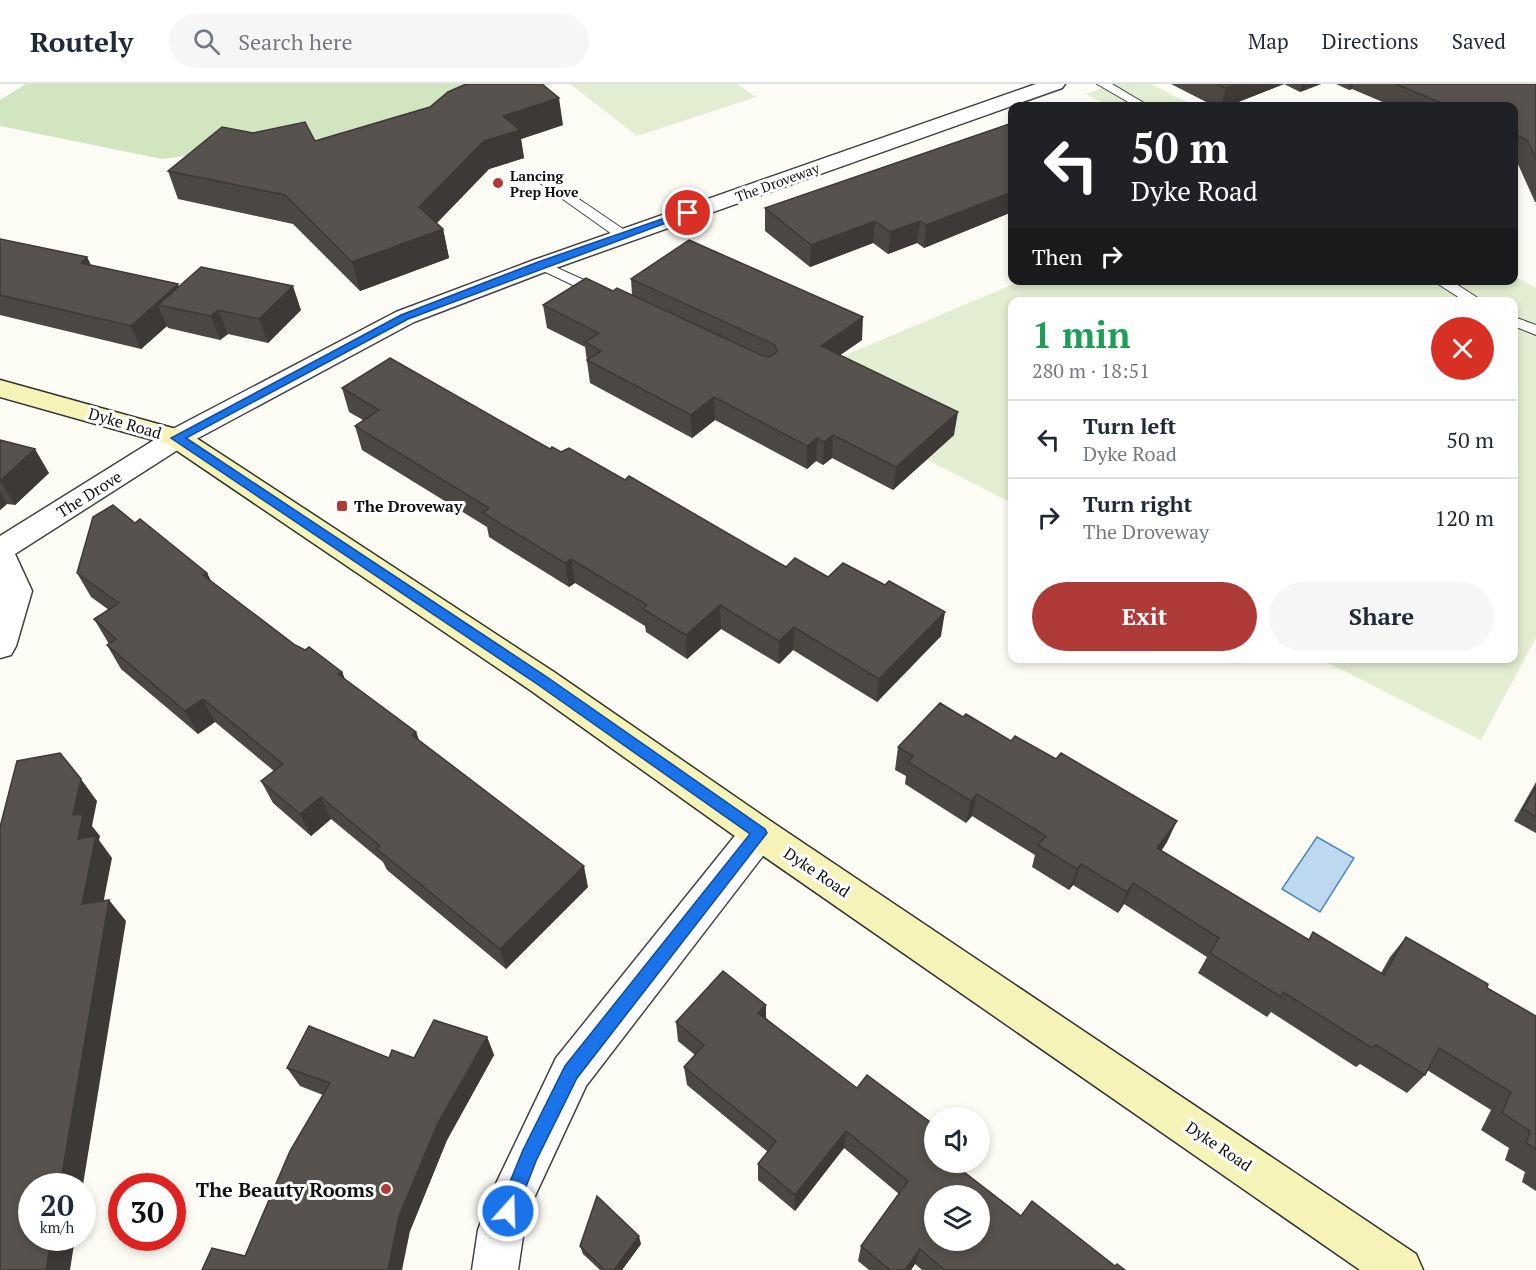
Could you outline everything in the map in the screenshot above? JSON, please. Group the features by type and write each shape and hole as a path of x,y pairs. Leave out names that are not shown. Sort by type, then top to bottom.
{"street":[{"name":"The Droveway","path":"177,438 405,317 542,265 1055,84"},
{"name":"Dyke Road","path":"0,388 177,438 542,681 759,833 1400,1270"},
{"name":"The Drove","path":"0,552 177,438"},
{"path":"0,552 16,591 0,646"},
{"path":"495,1270 501,1230 514,1192 571,1072 759,833"}],"lane":[{"path":"1103,84 1136,102"},
{"path":"546,180 624,236"},
{"path":"542,265 617,301"},
{"path":"1448,285 1469,297"},
{"path":"1518,323 1536,330"}],"green space":[{"path":"26,84 552,84 353,143 250,147 162,159 0,126 0,100"},
{"path":"570,84 737,84 756,97 637,136"},
{"path":"1113,84 1151,84 1186,102 1101,102 1086,94"},
{"path":"1518,278 1536,288 1536,638 1481,740 1328,663 1518,663 1518,297 1008,297 1008,501 777,384 1012,285 1518,285"}],"water":[{"path":"1317,837 1354,858 1320,912 1282,889"}],"building":[{"path":"466,84 542,84 559,98 503,116 520,130 484,141 419,207 443,229 352,262 285,195 168,171 222,127 253,133 305,122 315,141 430,107 448,92"},
{"path":"1217,84 1237,84 1226,88"},
{"path":"1396,84 1536,84 1536,159 1527,140 1518,136 1518,102 1439,102"},
{"path":"1008,124 1008,194 926,225 920,221 890,232 875,221 811,245 765,208"},
{"path":"0,239 87,257 81,263 178,284 131,326 0,295"},
{"path":"689,240 863,317 821,346 958,412 896,467 833,435 824,442 817,438 807,446 714,397 691,415 587,360 601,351 585,342 599,333 543,305 586,278 613,291 617,288 761,355 769,357 777,352 775,345 631,279"},
{"path":"201,267 293,286 259,319 218,310 211,316 158,305"},
{"path":"390,358 550,449 552,447 561,452 569,448 625,480 629,476 786,567 795,558 828,577 843,563 885,585 889,581 945,612 879,679 794,627 779,641 720,605 686,635 643,609 647,605 571,559 565,563 483,513 489,508 355,426 379,410 342,388"},
{"path":"0,440 35,449 0,481"},
{"path":"113,505 135,523 140,519 207,573 203,575 295,645 305,650 309,647 342,672 338,674 416,732 412,735 584,866 500,949 377,849 380,846 321,797 300,814 261,781 283,764 203,699 185,711 107,645 116,639 94,619 119,603 77,573 93,517"},
{"path":"940,703 963,717 966,714 1011,741 1015,736 1056,759 1061,753 1177,821 1157,848 1309,940 1313,932 1384,975 1406,937 1488,984 1487,988 1536,1016 1536,1149 1526,1143 1530,1131 1502,1113 1511,1092 1439,1048 1425,1075 1376,1045 1372,1048 1283,992 1281,997 1210,953 1219,938 1133,883 1127,892 1081,864 1077,869 1038,845 1046,836 977,794 971,801 908,762 913,756 898,747"},
{"path":"60,753 81,779 73,815 83,814 78,839 96,836 82,904 109,900 62,1173 18,1173 18,1251 49,1251 46,1270 0,1270 0,827 17,761"},
{"path":"1536,787 1536,817 1523,809"},
{"path":"723,971 766,1005 758,1013 857,1088 867,1075 924,1118 924,1173 965,1173 981,1185 924,1185 924,1251 990,1251 990,1192 1021,1216 1032,1201 1115,1266 1117,1264 1125,1270 945,1270 920,1249 905,1270 890,1270 861,1246 908,1181 846,1131 795,1195 758,1164 776,1141 684,1067 704,1045 676,1022"},
{"path":"434,1020 487,1037 438,1123 399,1216 388,1270 202,1270 212,1248 245,1256 290,1151 330,1083 287,1068 309,1026 389,1058 392,1050 414,1058"},
{"path":"597,1196 639,1236 614,1270 605,1270 580,1246"}],"place":[{"name":"Lancing Prep Hove","path":"498,183"},
{"name":"The Droveway","path":"342,506"},
{"name":"The Beauty Rooms","path":"386,1189"}],"route":[{"path":"508,1211 529,1156 571,1072 759,833 542,681 177,438 405,317 688,213"}]}
